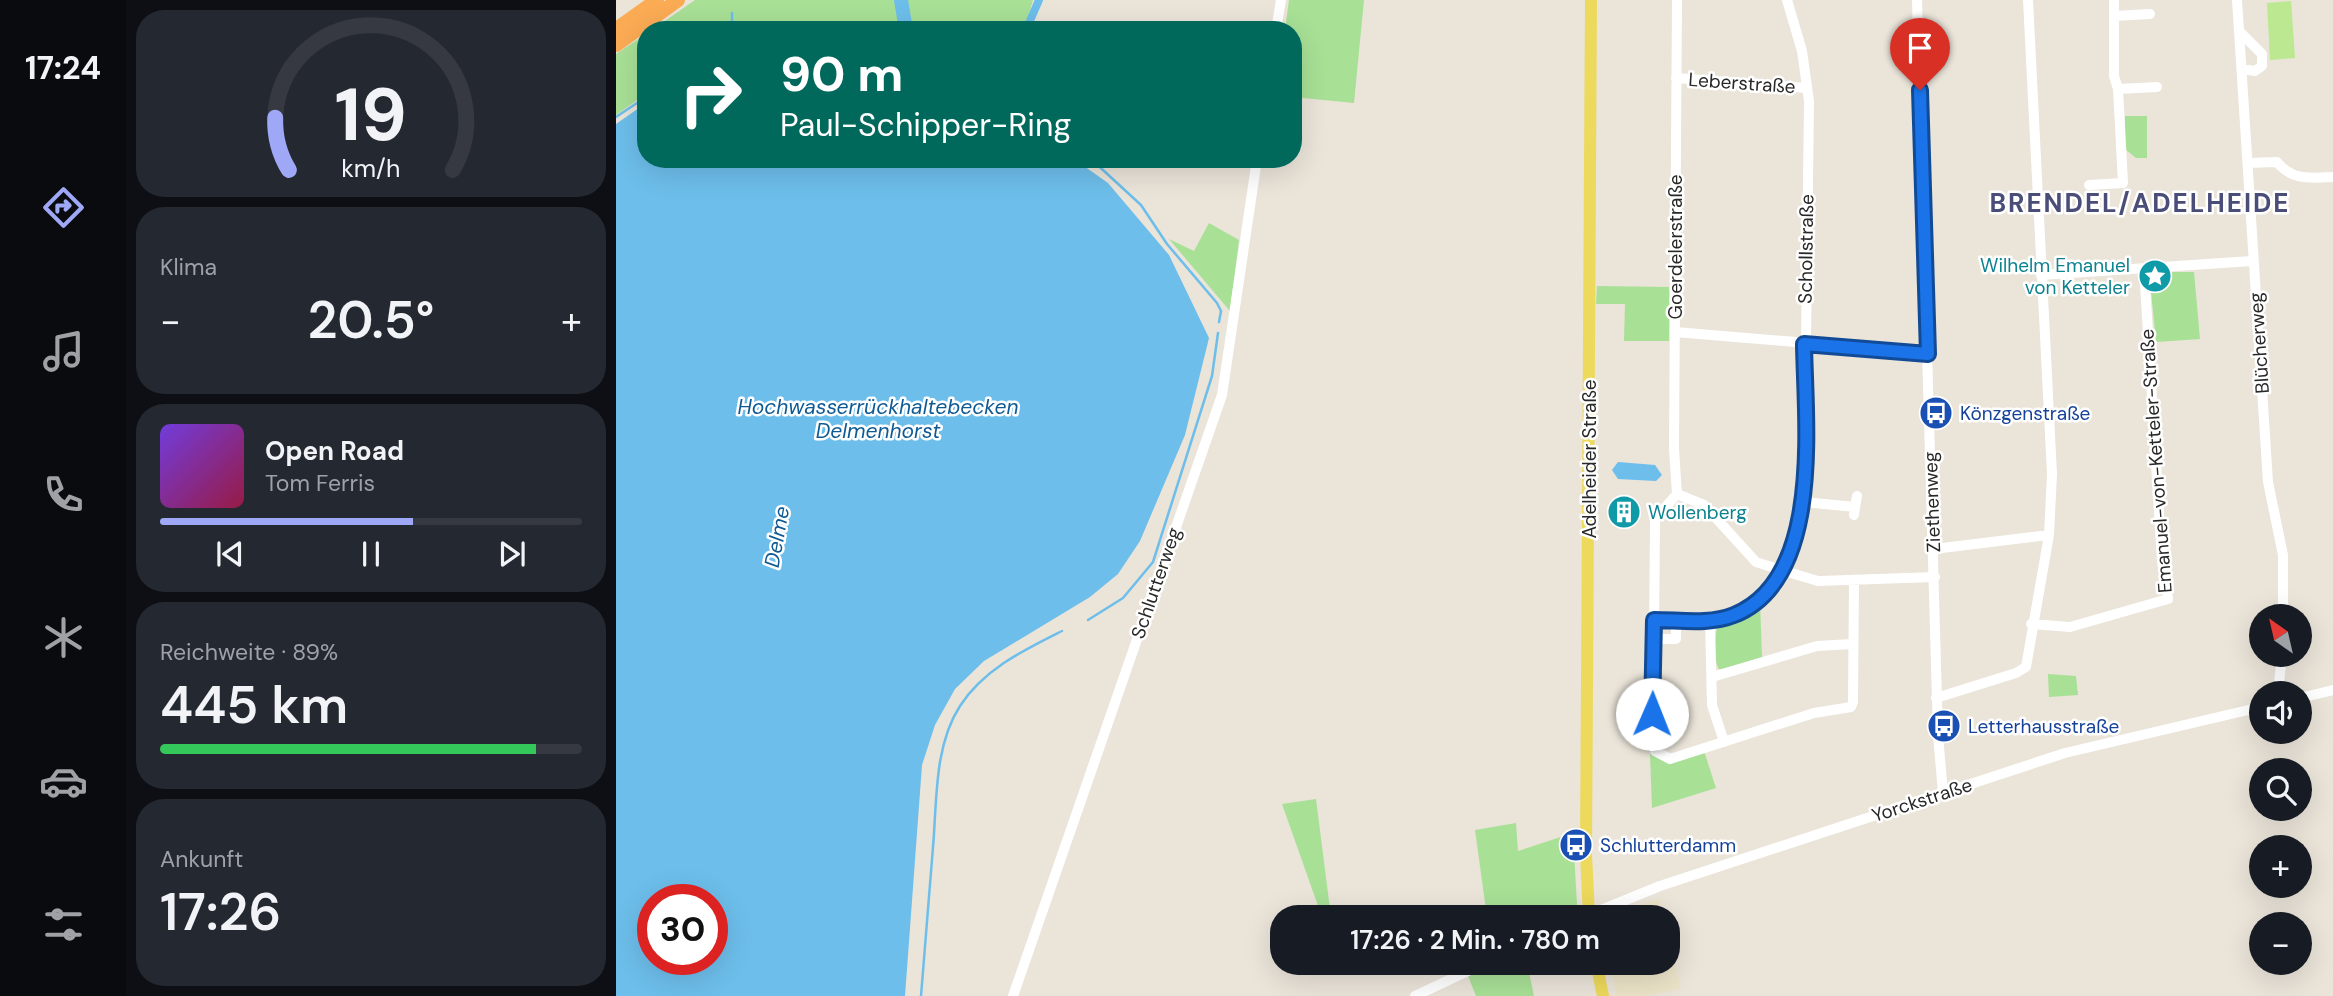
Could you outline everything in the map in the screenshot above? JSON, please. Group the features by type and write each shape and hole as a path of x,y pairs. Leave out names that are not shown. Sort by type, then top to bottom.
{"highway":[{"path":"616,29 657,0"},
{"path":"649,21 678,0"},
{"path":"616,45 637,30"}],"main road":[{"name":"Adelheider Straße","path":"1587,905 1591,0"},
{"path":"1599,975 1603,996"}],"street":[{"path":"1278,21 1281,0"},
{"name":"Goerdelerstraße","path":"1677,0 1677,494"},
{"name":"Schollstraße","path":"1654,620 1710,621 1746,610 1761,598 1781,570 1797,531 1804,502 1807,88 1800,41 1787,0"},
{"name":"Ziethenweg","path":"1917,0 1935,577 1936,698 1943,793"},
{"path":"1936,698 2026,667 2031,624 2049,535 2052,474 2028,0"},
{"path":"2089,185 2123,183 2118,89 2114,76 2114,0"},
{"name":"Blücherweg","path":"2237,0 2268,482 2283,555 2283,604"},
{"path":"2115,16 2150,14"},
{"path":"2239,31 2262,54 2263,59 2262,66 2255,71 2242,69"},
{"name":"Leberstraße","path":"1676,78 1807,88"},
{"path":"2118,89 2157,87"},
{"path":"2248,163 2277,162 2286,173 2297,178 2333,177"},
{"name":"Schlutterweg","path":"1013,996 1222,395 1256,168"},
{"path":"2041,275 2252,261"},
{"name":"Emanuel-von-Ketteler-Straße","path":"2031,624 2070,627 2168,599 2162,561 2144,268"},
{"path":"1675,332 1928,354"},
{"path":"1854,580 1851,707 1814,713 1670,759 1655,751 1652,739 1654,519 1677,494 1704,505 1756,562 1818,582 1854,580 1935,577"},
{"path":"1804,502 1856,506"},
{"path":"1934,549 2049,535"},
{"path":"1654,639 1676,639 1676,620"},
{"path":"1710,621 1712,705 1724,742"},
{"path":"1713,677 1817,646 1852,644"},
{"path":"2312,695 2333,691"},
{"name":"Yorckstraße","path":"1614,905 1669,883 2065,753 2249,710"},
{"path":"1415,996 1459,975"}],"shaded area":[{"path":"1659,898 1661,905 1640,905"},
{"path":"1612,975 1678,975 1681,989 1644,996 1617,996"}],"green space":[{"path":"695,0 896,0 900,21 665,21"},
{"path":"906,0 1033,0 1027,21 909,21"},
{"path":"1289,0 1364,0 1354,103 1302,98 1302,21 1286,21"},
{"path":"2291,1 2295,58 2270,60 2267,3"},
{"path":"637,40 637,100 616,115 616,54"},
{"path":"2125,116 2147,116 2147,158 2136,158 2125,149"},
{"path":"1209,223 1239,240 1230,311 1169,239 1194,251"},
{"path":"2157,272 2194,272 2200,339 2156,342 2150,281"},
{"path":"1597,286 1669,287 1669,341 1624,341 1625,304 1596,304"},
{"path":"1760,601 1762,657 1728,670 1719,669 1715,646 1719,623 1746,614"},
{"path":"2048,674 2076,676 2078,695 2049,697"},
{"path":"1704,751 1716,788 1652,808 1650,754 1669,761"},
{"path":"1316,799 1329,905 1318,905 1282,804"},
{"path":"1516,823 1518,851 1573,833 1577,905 1485,905 1475,830"},
{"path":"1530,975 1534,996 1476,996 1468,976"}],"water":[{"name":"Hochwasserrückhaltebecken Delmenhorst","path":"637,109 637,168 1087,168 1108,183 1169,255 1209,338 1185,435 1140,541 1118,574 1090,597 984,661 955,689 935,725 922,765 905,996 616,996 616,124"},
{"path":"1618,462 1655,465 1662,475 1656,481 1618,479 1612,470"}],"waterway":[{"name":"Delme","path":"901,0 904,21"},
{"path":"1030,21 1039,0"},
{"path":"732,13 732,21"},
{"path":"616,117 637,103"},
{"path":"1101,168 1141,205 1167,244 1217,303 1221,311 1219,322"},
{"path":"1088,620 1123,598 1153,562 1212,376 1218,333"},
{"path":"921,996 938,774 945,738 960,706 981,681 1019,653 1062,631"}],"place":[{"name":"Wilhelm Emanuel von Ketteler","path":"2155,276"},
{"name":"Könzgenstraße","path":"1936,413"},
{"name":"Wollenberg","path":"1624,512"},
{"name":"Letterhausstraße","path":"1944,726"},
{"name":"Schlutterdamm","path":"1576,845"}],"district":[{"name":"BRENDEL/ADELHEIDE","path":"2140,203"}],"route":[{"path":"1652,714 1654,620 1710,621 1732,616 1746,610 1761,598 1781,570 1797,531 1804,502 1804,344 1928,354 1920,90"}]}
